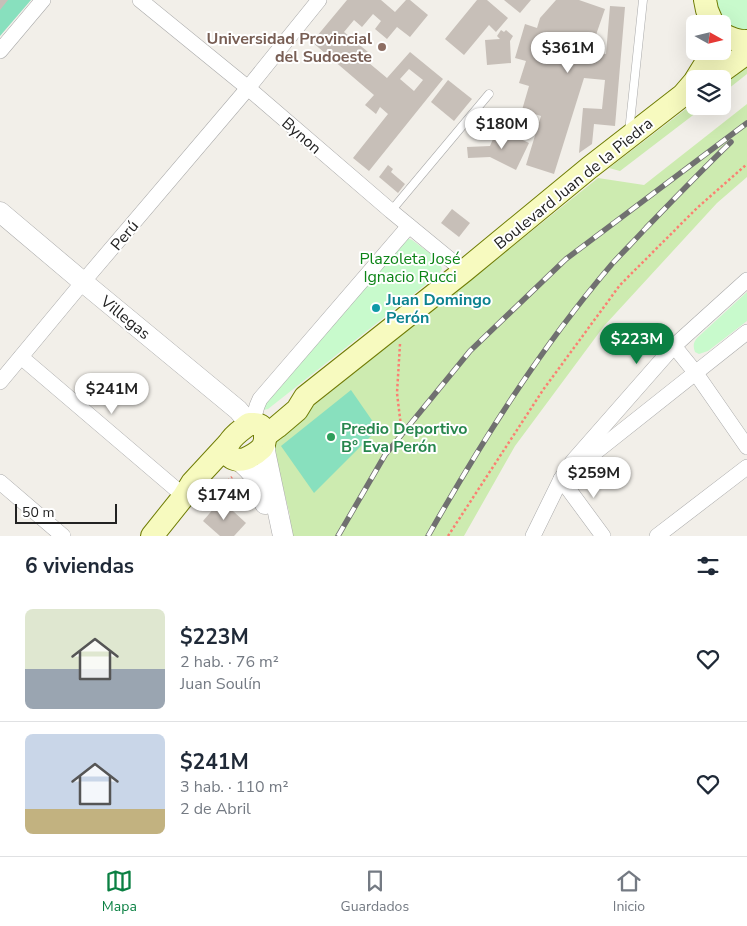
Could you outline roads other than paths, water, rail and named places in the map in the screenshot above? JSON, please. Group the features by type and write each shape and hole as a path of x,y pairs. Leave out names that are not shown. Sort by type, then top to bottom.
{"main road":[{"path":"704,0 710,15"},
{"path":"731,37 736,40 747,41"},
{"path":"723,70 747,53"},
{"name":"Boulevard Juan de la Piedra","path":"184,496 196,492 234,460 244,428 258,430 292,400 306,397 686,91"},
{"path":"153,536 184,496"}],"street":[{"path":"0,51 43,0"},
{"name":"Bynon","path":"140,0 248,88 408,226 464,271"},
{"name":"Perú","path":"0,382 248,88 319,0"},
{"name":"Villegas","path":"0,212 224,398 258,430"},
{"path":"283,536 265,451 258,430 256,406 408,226"},
{"path":"533,536 561,479 573,461 674,346 747,280"},
{"path":"561,479 747,332"},
{"path":"674,346 695,372 747,447"},
{"path":"21,357 184,496"},
{"path":"234,460 252,473 258,482 273,536"},
{"path":"657,536 747,467"},
{"path":"561,479 603,536"},
{"path":"0,482 63,536"}],"lane":[{"path":"629,137 643,0"},
{"path":"391,211 489,94"}],"railway":[{"path":"338,536 385,455 470,351 566,259 747,123"},
{"path":"428,536 491,430 561,328 612,264 731,142"}],"place":[{"name":"Universidad Provincial del Sudoeste","path":"382,47"},
{"name":"Juan Domingo Perón","path":"376,308"},
{"name":"Predio Deportivo B° Eva Perón","path":"331,437"}],"park label":[{"name":"Plazoleta José Ignacio Rucci","path":"410,267"}]}
